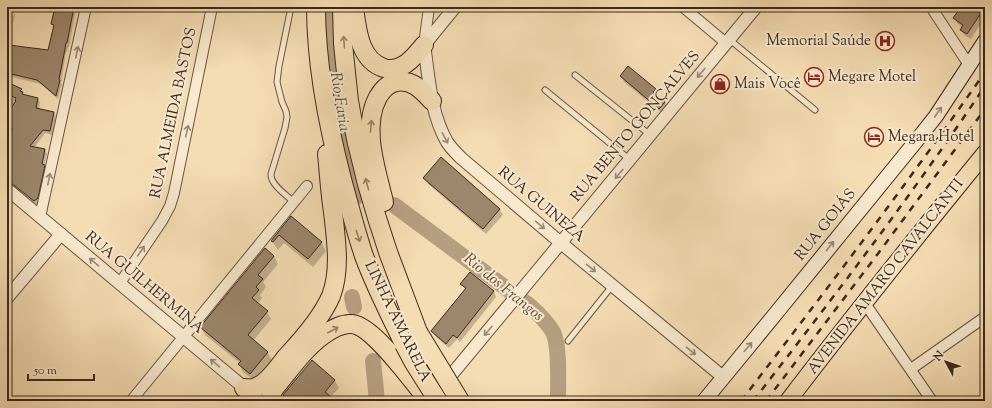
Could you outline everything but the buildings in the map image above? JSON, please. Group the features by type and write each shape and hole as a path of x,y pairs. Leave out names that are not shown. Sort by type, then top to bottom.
{"highway":[{"name":"LINHA AMARELA","path":"316,7 317,50 321,77 336,154 356,230 378,290 414,363 438,401"},
{"name":"LINHA AMARELA","path":"342,7 343,44 349,101 356,139 377,218 408,308 418,332 460,401"},
{"path":"354,7 357,28 363,48 368,57 374,63 388,69 395,69 410,61 424,44"},
{"path":"402,287 393,239 371,145 370,129 372,115 375,102 380,93 392,83 410,82 417,86 432,101"},
{"path":"244,388 257,387 266,380 308,331 331,296 337,262 327,149 328,116"},
{"path":"270,401 274,388 303,354 321,337 332,330 351,324 359,326 373,335 385,347 429,401"}],"main road":[{"name":"RUA GOIÁS","path":"704,401 936,116 985,41"},
{"name":"AVENIDA AMARO CAVALCANTI","path":"788,401 864,302 985,153"}],"street":[{"path":"40,217 86,7"},
{"name":"RUA ALMEIDA BASTOS","path":"120,284 162,221 170,206 174,193 212,7"},
{"name":"RUA GUINEZA","path":"429,7 424,44 432,101 441,128 452,149 612,286 723,377"},
{"path":"424,44 455,7"},
{"path":"683,7 728,41"},
{"name":"RUA BENTO GONÇALVES","path":"429,401 756,7"},
{"path":"931,7 969,65"},
{"path":"131,401 307,186"},
{"name":"RUA GUILHERMINA","path":"7,190 260,401"},
{"path":"7,298 61,234"},
{"path":"864,302 932,401"},
{"path":"911,369 985,317"}],"lane":[{"path":"291,7 277,82 287,117 271,178 274,184 294,202"},
{"path":"728,41 815,110"},
{"path":"575,74 650,135"},
{"path":"545,90 630,160"},
{"path":"568,341 612,286"}],"waterway":[{"name":"Rio Faria","path":"330,7 333,62 340,119 358,196"},
{"name":"Rio dos Frangos","path":"394,205 540,315 553,332 557,346 558,401"},
{"name":"Rio Faria","path":"352,297 354,307"},
{"name":"Rio Faria","path":"373,361 377,401"}],"railway":[{"path":"741,401 895,197 985,72"},
{"path":"753,401 901,206 985,86"},
{"path":"766,401 877,255 985,109"}],"place":[{"name":"Memorial Saúde","path":"885,41"},
{"name":"Megare Motel","path":"814,77"},
{"name":"Mais Você","path":"720,84"},
{"name":"Megara Hotel","path":"874,137"}]}
